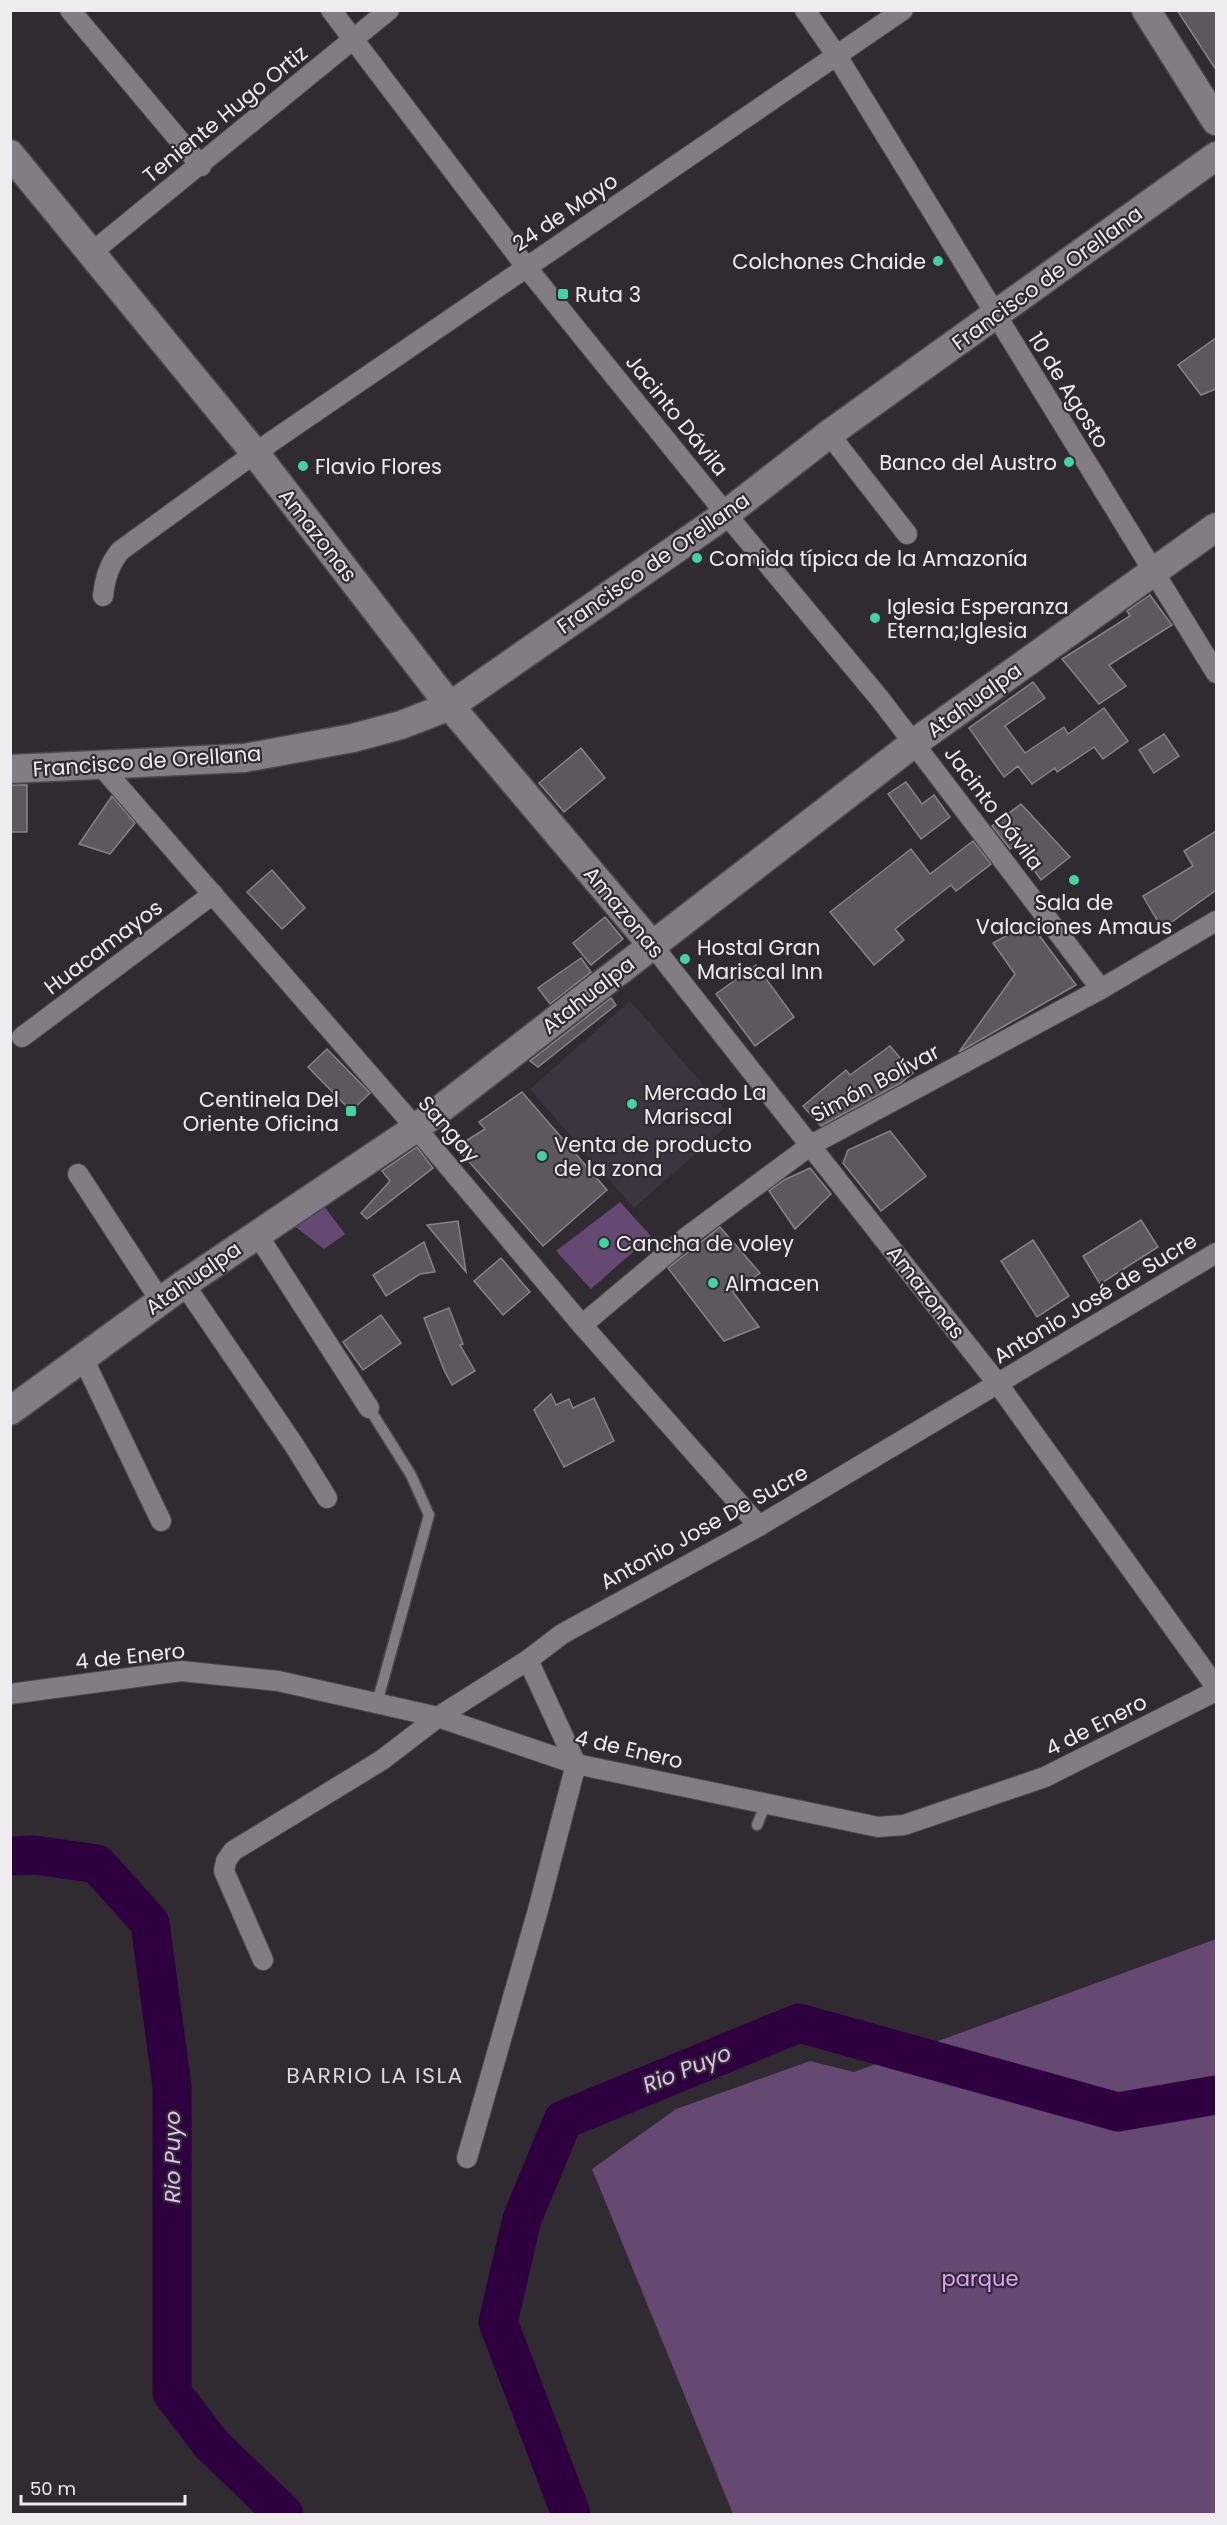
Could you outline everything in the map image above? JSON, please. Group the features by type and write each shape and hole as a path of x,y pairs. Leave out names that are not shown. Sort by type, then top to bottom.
{"street":[{"path":"70,10 201,166"},
{"name":"Jacinto Dávila","path":"331,10 527,268 914,743 1101,988"},
{"name":"Teniente Hugo Ortiz","path":"91,253 201,166 388,10"},
{"name":"10 de Agosto","path":"805,10 837,56 1216,674"},
{"name":"24 de Mayo","path":"103,596 105,578 112,561 120,551 255,453 903,10"},
{"path":"1146,10 1216,121"},
{"name":"Amazonas","path":"10,154 255,453 450,706 653,946 811,1145 998,1384 1216,1687"},
{"name":"Francisco de Orellana","path":"10,769 244,758 354,738 401,725 450,706 726,514 830,434 1216,156"},
{"path":"830,434 907,534"},
{"name":"Atahualpa","path":"10,1411 160,1300 416,1128 914,743 1216,527"},
{"name":"Sangay","path":"101,766 759,1526"},
{"name":"Huacamayos","path":"22,1037 213,894"},
{"name":"Simón Bolívar","path":"582,1324 688,1236 811,1145 1101,988 1216,921"},
{"path":"78,1174 160,1300"},
{"path":"257,1234 369,1408"},
{"name":"Antonio José de Sucre","path":"998,1384 1216,1253"},
{"path":"184,1284 294,1445 327,1498"},
{"path":"83,1358 161,1521"},
{"name":"Antonio Jose De Sucre","path":"262,1960 224,1871 226,1861 233,1851 382,1760 438,1717 528,1660 562,1634 759,1526 998,1384"},
{"path":"467,2158 538,1910 576,1764 528,1660"},
{"name":"4 de Enero","path":"10,1694 181,1671 278,1681 438,1717 576,1764 878,1827 904,1825 1045,1777 1216,1691"}],"lane":[{"path":"369,1408 411,1475 429,1515 377,1703"},
{"path":"757,1825 766,1803"}],"shaded area":[{"name":"Mercado La Mariscal","path":"630,1001 734,1120 634,1208 530,1089"}],"green space":[{"path":"320,1201 345,1234 324,1249 288,1221"},
{"name":"Cancha de voley","path":"620,1202 651,1236 591,1289 556,1251"},
{"name":"parque","path":"1216,1939 1216,2514 733,2514 592,2169 676,2109 810,2061 854,2072"}],"building":[{"path":"1177,10 1216,10 1216,70"},
{"path":"1216,338 1216,389 1201,395 1178,365"},
{"path":"1150,595 1172,625 1109,665 1126,686 1099,704 1062,659 1130,616 1127,611"},
{"path":"1033,682 1045,698 1005,726 1025,753 1064,727 1068,734 1104,708 1128,741 1103,759 1094,747 1057,772 1055,768 1032,784 1018,766 1004,777 969,728"},
{"path":"1164,734 1179,756 1154,773 1139,750"},
{"path":"581,748 605,778 564,812 539,783"},
{"path":"906,782 922,804 934,795 950,817 921,839 888,794"},
{"path":"10,785 27,785 27,832 10,832"},
{"path":"112,796 135,823 110,854 79,844"},
{"path":"1021,804 1070,857 1041,880 1016,845 1010,849 992,826"},
{"path":"1216,831 1216,890 1162,929 1143,896 1193,866 1184,851"},
{"path":"973,841 991,864 956,891 951,885 895,929 904,940 874,965 830,912 911,849 930,874"},
{"path":"272,870 305,908 282,929 247,892"},
{"path":"605,917 623,939 591,965 573,943"},
{"path":"1030,923 1076,985 959,1052 1015,974 993,943"},
{"path":"581,958 591,972 550,1004 538,988"},
{"path":"756,965 794,1017 755,1046 716,994"},
{"path":"611,998 616,1005 538,1067 530,1061"},
{"path":"890,1046 913,1073 901,1083 821,1126 803,1106 846,1070 850,1075"},
{"path":"327,1049 370,1093 351,1111 308,1067"},
{"name":"Venta de producto de la zona","path":"522,1092 607,1190 543,1246 456,1147 485,1129 479,1122"},
{"path":"890,1131 926,1176 881,1211 843,1163 848,1150"},
{"path":"417,1147 433,1168 367,1219 361,1213 390,1181 382,1171"},
{"path":"810,1168 831,1194 795,1229 769,1191 784,1180"},
{"path":"1141,1220 1158,1247 1100,1284 1083,1256"},
{"path":"458,1221 466,1272 427,1225"},
{"name":"Almacen","path":"720,1227 760,1273 733,1292 759,1327 724,1341 668,1268"},
{"path":"1033,1240 1069,1296 1037,1317 1001,1261"},
{"path":"424,1242 435,1272 420,1274 386,1296 373,1275"},
{"path":"501,1258 530,1292 503,1315 474,1281"},
{"path":"449,1308 463,1344 460,1345 475,1371 452,1385 424,1318"},
{"path":"381,1315 401,1343 363,1370 343,1342"},
{"path":"551,1394 556,1405 569,1399 573,1408 594,1398 614,1441 564,1467 534,1410"}],"waterway":[{"name":"Rio Puyo","path":"10,1856 35,1855 97,1864 150,1923 172,2086 172,2393 212,2445 284,2514"},
{"name":"Rio Puyo","path":"571,2514 498,2322 522,2219 563,2120 799,2023 1118,2112 1216,2095"}],"place":[{"name":"Colchones Chaide","path":"938,261"},
{"name":"Ruta 3","path":"563,294"},
{"name":"Banco del Austro","path":"1069,462"},
{"name":"Flavio Flores","path":"303,466"},
{"name":"Comida típica de la Amazonía","path":"697,558"},
{"name":"Iglesia Esperanza Eterna;Iglesia","path":"875,618"},
{"name":"Sala de Valaciones Amaus","path":"1074,880"},
{"name":"Hostal Gran Mariscal Inn","path":"685,959"},
{"name":"Mercado La Mariscal","path":"632,1104"},
{"name":"Centinela Del Oriente Oficina","path":"351,1111"},
{"name":"Venta de producto de la zona","path":"542,1156"},
{"name":"Cancha de voley","path":"604,1243"},
{"name":"Almacen","path":"713,1283"}],"district":[{"name":"BARRIO LA ISLA","path":"375,2075"}]}
